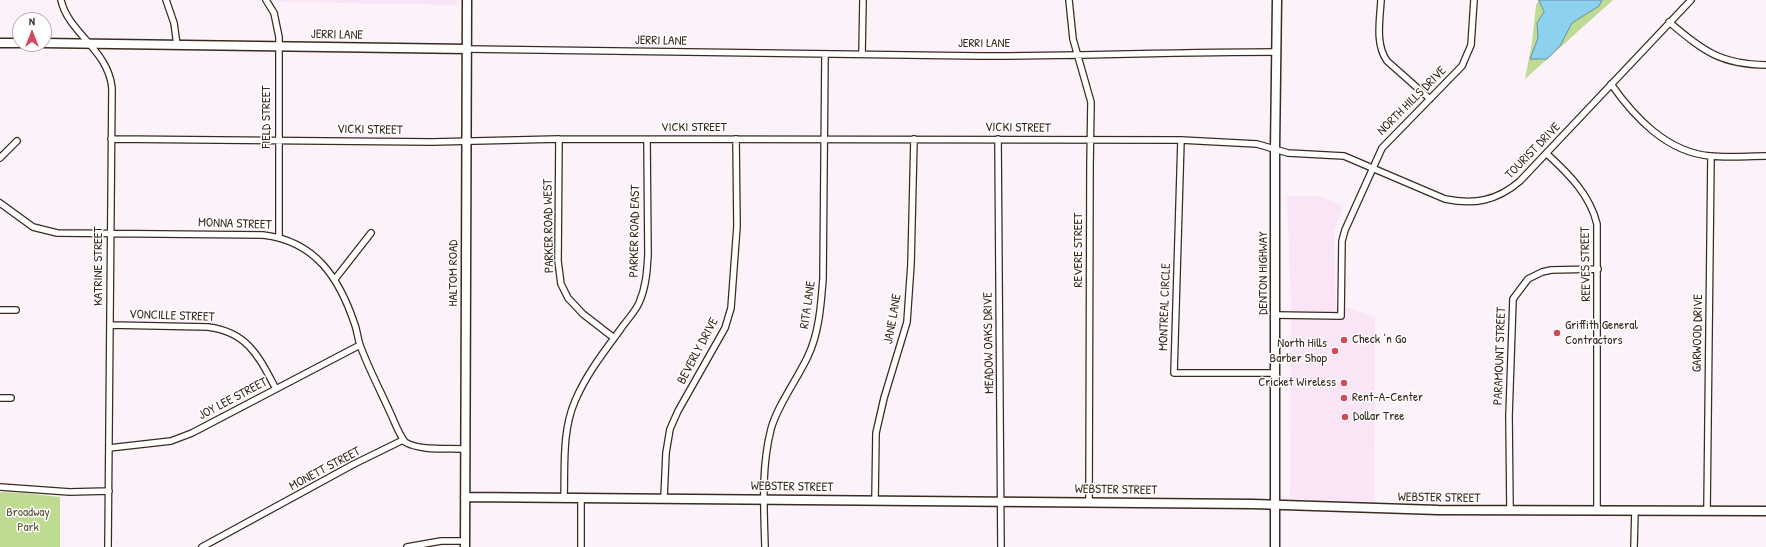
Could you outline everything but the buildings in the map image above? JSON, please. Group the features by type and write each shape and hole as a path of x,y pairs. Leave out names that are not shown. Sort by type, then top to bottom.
{"street":[{"name":"KATRINE STREET","path":"61,0 68,18 91,44 106,66 111,80 112,139 108,547"},
{"path":"166,0 174,23 177,45"},
{"name":"FIELD STREET","path":"266,0 274,13 279,37 279,237"},
{"name":"HALTOM ROAD","path":"465,544 467,0"},
{"path":"862,54 864,0"},
{"name":"REVERE STREET","path":"1069,0 1073,39 1091,102 1089,502"},
{"name":"DENTON HIGHWAY","path":"1275,547 1275,149 1278,0"},
{"path":"1381,0 1380,37 1383,55 1387,61 1430,99"},
{"name":"NORTH HILLS DRIVE","path":"1276,315 1341,316 1342,241 1345,230 1382,148 1462,66 1468,54 1474,16 1474,0"},
{"name":"TOURIST DRIVE","path":"1275,149 1288,153 1344,156 1444,199 1456,202 1480,200 1502,195 1510,190 1546,154 1691,0"},
{"path":"1669,22 1693,42 1719,58 1738,63 1766,65"},
{"path":"0,43 12,43"},
{"name":"JERRI LANE","path":"52,43 825,55 1077,56 1277,52"},
{"name":"RITA LANE","path":"765,547 764,461 771,429 775,419 809,355 815,336 823,279 825,55"},
{"path":"1611,84 1622,100 1649,128 1659,136 1682,149 1711,156 1766,156"},
{"name":"VICKI STREET","path":"112,139 466,141 559,139 1181,140 1257,144 1275,149"},
{"name":"PARKER ROAD WEST","path":"559,139 558,261 561,284 568,298 582,314 614,338"},
{"name":"BEVERLY DRIVE","path":"664,498 666,453 670,429 678,410 725,328 731,308 737,226 736,139"},
{"name":"JANE LANE","path":"875,500 876,433 884,398 907,322 911,264 914,139"},
{"name":"MEADOW OAKS DRIVE","path":"998,139 1001,547"},
{"name":"PARKER ROAD EAST","path":"564,497 565,445 574,402 589,373 639,304 644,290 647,273 647,140"},
{"name":"MONTREAL CIRCLE","path":"1181,140 1174,372 1275,373"},
{"path":"0,158 17,141"},
{"name":"REEVES STREET","path":"1546,154 1566,173 1588,198 1597,224 1597,510"},
{"name":"GARWOOD DRIVE","path":"1707,510 1711,156"},
{"name":"MONNA STREET","path":"0,203 23,222 43,230 81,234 224,234 279,237 305,248 320,260 335,279 354,324 360,344 404,440"},
{"path":"335,279 371,233"},
{"name":"PARAMOUNT STREET","path":"1510,510 1509,416 1513,298 1528,279 1542,272 1551,270 1598,268"},
{"path":"0,310 16,310"},
{"name":"VONCILLE STREET","path":"110,325 208,327 226,331 240,338 258,355 276,388"},
{"name":"JOY LEE STREET","path":"109,448 171,441 192,432 360,344"},
{"path":"0,398 11,398"},
{"path":"404,440 409,444 428,448 465,449"},
{"name":"MONETT STREET","path":"202,547 354,464 404,440"},
{"path":"0,487 70,492 109,491"},
{"name":"WEBSTER STREET","path":"465,496 1253,504 1420,510 1766,511"},
{"path":"581,498 581,547"},
{"path":"1634,547 1635,510"},
{"path":"406,547 441,541 465,544"}],"shaded area":[{"path":"277,0 457,0 457,5 278,2"},
{"path":"1287,196 1320,196 1343,206 1334,232 1336,308 1347,308 1375,317 1374,502 1290,499 1291,307"}],"green space":[{"path":"1539,0 1613,0 1525,79 1532,43 1536,5"},
{"name":"Broadway Park","path":"0,492 60,497 60,547 0,547"}],"water":[{"path":"1539,0 1602,0 1599,6 1572,23 1560,46 1547,59 1530,59 1538,38 1537,23 1544,12"}],"place":[{"name":"Griffith General Contractors","path":"1557,333"},
{"name":"Check ’n Go","path":"1344,340"},
{"name":"North Hills Barber Shop","path":"1335,351"},
{"name":"Cricket Wireless","path":"1344,383"},
{"name":"Rent-A-Center","path":"1344,398"},
{"name":"Dollar Tree","path":"1345,417"}]}
